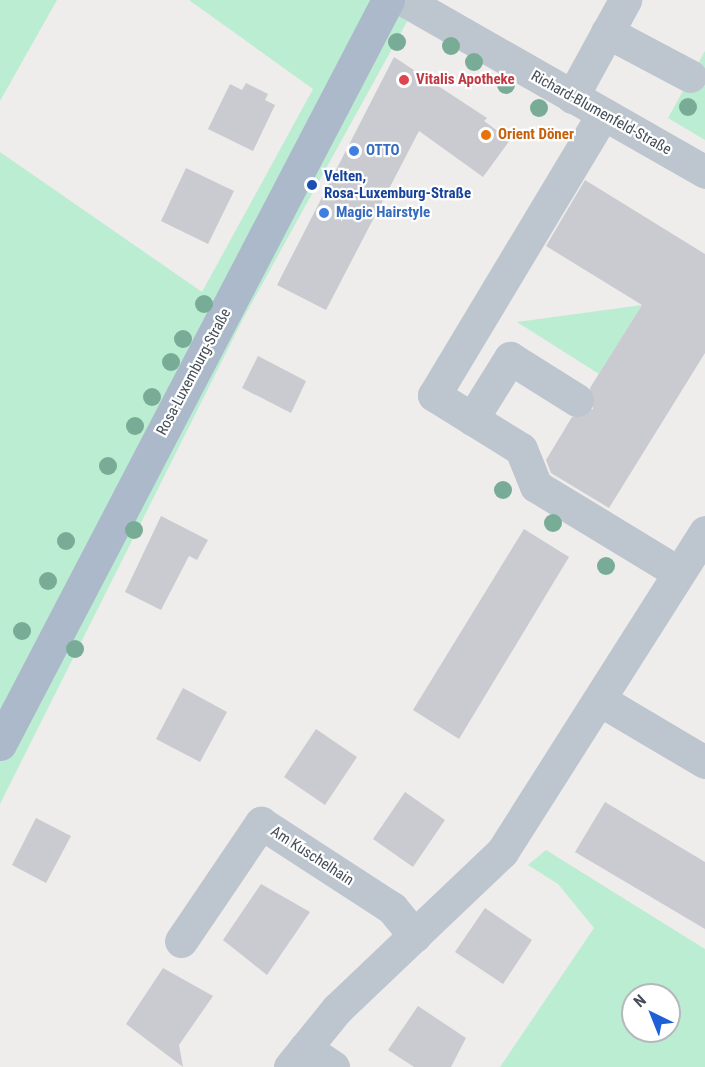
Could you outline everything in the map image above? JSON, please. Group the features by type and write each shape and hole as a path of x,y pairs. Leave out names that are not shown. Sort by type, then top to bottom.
{"main road":[{"name":"Rosa-Luxemburg-Straße","path":"0,744 388,0"}],"street":[{"name":"Richard-Blumenfeld-Straße","path":"404,0 705,172"},
{"path":"572,98 625,0"},
{"path":"607,32 690,76"},
{"path":"603,114 434,395 521,449 536,486 679,573"},
{"path":"472,418 510,358 577,400"},
{"path":"333,1067 297,1057 415,936 502,852 705,532"},
{"path":"600,700 705,762"},
{"name":"Am Kuschelhain","path":"181,941 261,823 392,908 415,936"}],"green space":[{"path":"0,0 57,0 0,101"},
{"path":"189,0 419,0 244,317 0,804 0,152 202,292 313,89"},
{"path":"705,51 705,140 668,118"},
{"path":"642,305 599,374 517,322"},
{"path":"546,850 705,949 705,1067 500,1067 594,928 558,884 528,865"}],"building":[{"path":"394,57 487,118 484,121 510,140 483,177 419,131 326,310 277,285"},
{"path":"246,83 268,94 265,100 275,105 253,151 208,129 230,84 242,90"},
{"path":"186,168 234,191 208,244 161,221"},
{"path":"585,180 705,254 705,353 609,508 551,473 546,460 572,417 593,409 590,388 642,305 546,246"},
{"path":"258,356 306,381 291,413 242,388"},
{"path":"161,516 208,540 197,560 189,556 161,610 125,592"},
{"path":"524,529 569,557 459,739 413,710"},
{"path":"183,688 227,712 200,762 156,739"},
{"path":"316,729 357,757 325,805 284,777"},
{"path":"405,792 445,820 413,867 373,839"},
{"path":"605,802 705,862 705,929 575,852"},
{"path":"36,818 71,836 46,883 12,865"},
{"path":"261,884 310,912 267,975 223,940"},
{"path":"485,908 532,940 503,984 455,952"},
{"path":"163,968 213,996 179,1045 183,1067 126,1024"},
{"path":"418,1006 466,1038 451,1067 414,1067 388,1050"}],"place":[{"name":"Vitalis Apotheke","path":"404,80"},
{"name":"Orient Döner","path":"486,135"},
{"name":"OTTO","path":"354,151"},
{"name":"Velten, Rosa-Luxemburg-Straße","path":"312,185"},
{"name":"Magic Hairstyle","path":"324,213"}]}
